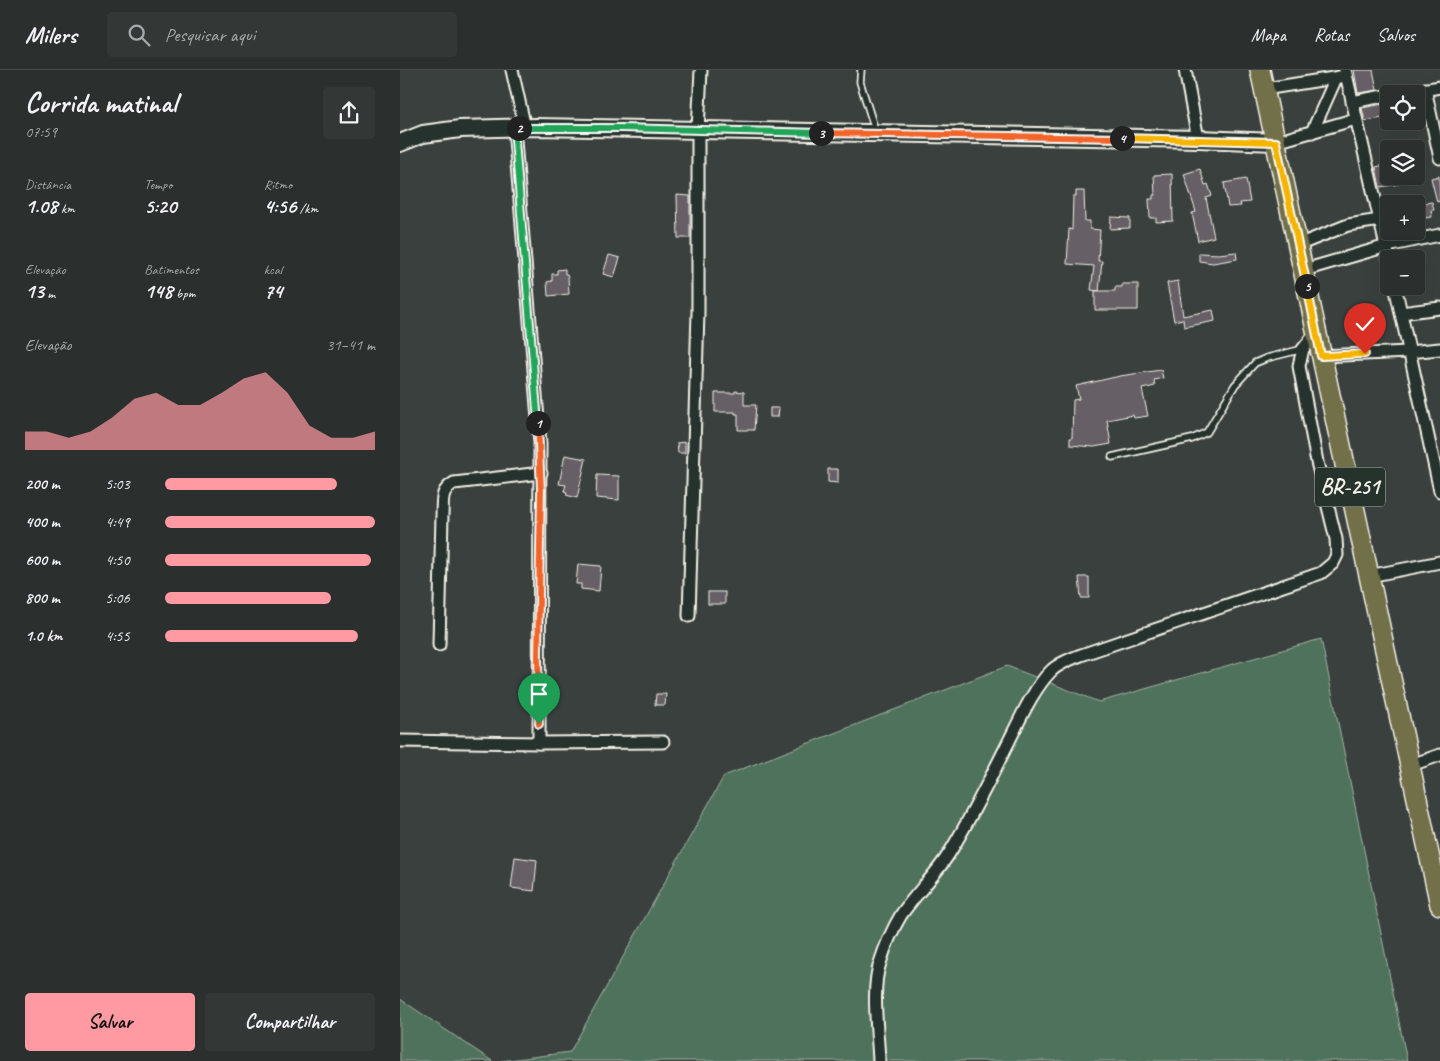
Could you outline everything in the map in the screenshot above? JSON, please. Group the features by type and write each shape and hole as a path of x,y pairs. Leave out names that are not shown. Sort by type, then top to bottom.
{"main road":[{"name":"BR-251","path":"1260,70 1440,905"}],"street":[{"path":"512,70 520,128 541,473 539,743"},
{"path":"689,616 698,322 698,130 701,70"},
{"path":"1185,70 1198,139"},
{"path":"1264,89 1343,75"},
{"path":"1298,245 1348,225 1380,220 1352,102 1343,75"},
{"path":"1312,132 1343,75"},
{"path":"1440,87 1425,89 1440,158"},
{"path":"1352,102 1380,97"},
{"path":"400,143 423,134 460,129 520,128 1198,139 1276,142 1356,120"},
{"path":"1304,270 1387,246 1440,236"},
{"path":"1385,240 1388,250"},
{"path":"1397,295 1440,491"},
{"path":"1401,313 1440,308"},
{"path":"879,1061 876,992 879,966 886,946 903,913 950,853 1018,722 1039,687 1052,671 1064,662 1081,655 1320,573 1333,563 1337,555 1336,539 1317,462 1299,366 1302,349 1317,332"},
{"path":"1321,356 1440,349"},
{"path":"439,645 442,515 443,494 446,487 454,482 541,473"},
{"path":"1369,576 1440,562"},
{"path":"400,742 663,742"},
{"path":"1411,765 1440,755"}],"lane":[{"path":"861,70 860,82 876,134"},
{"path":"1112,457 1192,439 1206,432 1235,385 1256,363 1267,358 1302,349"}],"green space":[{"path":"1321,639 1407,1061 501,1061 570,1052 724,776 1007,666 1099,702"},
{"path":"400,999 492,1061 400,1061"}],"building":[{"path":"1354,70 1373,70 1377,90 1358,93"},
{"path":"1380,105 1380,118 1365,121 1362,108"},
{"path":"1380,166 1380,185 1393,185 1380,187 1376,167"},
{"path":"1200,169 1205,185 1208,184 1212,196 1206,198 1214,237 1198,241 1192,213 1196,212 1184,174"},
{"path":"1172,174 1173,221 1156,222 1156,218 1150,218 1149,199 1153,199 1153,195 1155,195 1154,175"},
{"path":"1439,176 1440,201 1437,202 1431,178"},
{"path":"1246,179 1250,202 1240,203 1241,206 1228,207 1224,183"},
{"path":"1076,191 1084,191 1085,221 1090,221 1090,229 1100,230 1098,261 1102,261 1099,291 1091,290 1094,266 1067,264 1069,229 1072,230 1073,196 1076,196"},
{"path":"677,195 690,196 690,238 678,238"},
{"path":"1432,202 1434,210 1431,210 1432,217 1425,218 1425,203"},
{"path":"1111,217 1130,218 1130,228 1110,229"},
{"path":"1236,252 1237,259 1213,263 1199,261 1199,253 1219,254"},
{"path":"609,255 620,258 614,277 603,274"},
{"path":"565,269 565,274 568,277 569,294 548,296 547,282 552,281 552,274 557,274 557,270"},
{"path":"1178,281 1183,316 1213,310 1215,321 1184,327 1183,319 1174,321 1167,283"},
{"path":"1122,284 1138,284 1138,310 1095,310 1095,291 1115,291 1115,287 1122,287"},
{"path":"1161,370 1163,378 1154,380 1155,386 1142,389 1148,416 1134,418 1133,415 1107,420 1111,444 1094,447 1070,445 1070,438 1072,438 1073,400 1079,399 1076,386 1120,376"},
{"path":"735,391 744,392 744,405 756,405 754,430 738,430 738,414 735,414 735,412 715,412 715,393 735,393"},
{"path":"770,408 779,408 778,417 770,417"},
{"path":"685,442 685,453 678,453 677,443"},
{"path":"565,455 586,459 577,498 566,495 567,492 564,491 566,485 559,484"},
{"path":"828,469 838,469 838,483 828,482"},
{"path":"597,475 619,476 619,500 596,498"},
{"path":"578,564 601,566 599,591 581,589 581,584 576,584"},
{"path":"1079,577 1089,577 1089,598 1081,598"},
{"path":"708,592 725,592 725,604 708,604"},
{"path":"656,694 666,694 665,705 655,705"},
{"path":"515,857 537,860 534,891 511,888"}],"route":[{"path":"539,724 540,443 514,128 621,128 1276,142 1321,356 1365,354"}]}
